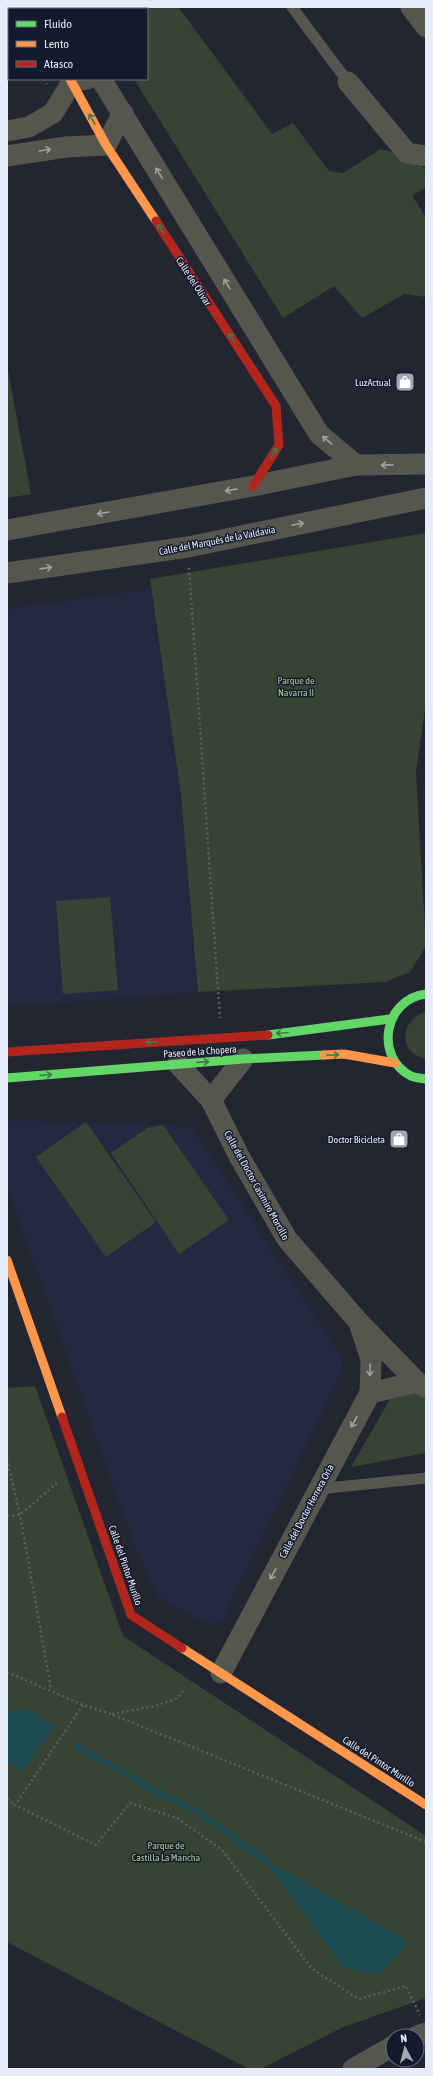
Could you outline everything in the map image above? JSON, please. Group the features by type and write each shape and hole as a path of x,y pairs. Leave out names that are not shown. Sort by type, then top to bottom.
{"street":[{"path":"411,7 426,27"},
{"path":"7,131 29,127 53,113 76,80"},
{"name":"Calle del Olivar","path":"76,80 106,145 276,406 279,445 252,486"},
{"path":"102,80 318,434 356,465"},
{"path":"348,82 407,152 426,156"},
{"path":"7,156 66,147 106,145 123,113"},
{"path":"7,530 252,486 356,465 426,464"},
{"name":"Calle del Marqués de la Valdavia","path":"7,573 188,547 426,498"},
{"path":"425,992 403,1002 390,1020 386,1034 388,1049 395,1063 411,1076 426,1079"},
{"name":"Paseo de la Chopera","path":"7,1052 222,1038 344,1028 390,1020"},
{"name":"Paseo de la Chopera","path":"7,1078 243,1059 344,1054 395,1063"},
{"path":"211,1100 243,1059"},
{"name":"Calle del Doctor Casimiro Morcillo","path":"178,1064 211,1100 239,1156 287,1240 358,1320 421,1385"},
{"name":"Calle del Pintor Murillo","path":"7,1260 131,1615 426,1805"},
{"name":"Calle del Doctor Casimiro Morcillo","path":"358,1320 371,1359 370,1394"},
{"path":"370,1394 421,1385"},
{"name":"Calle del Doctor Herrera Oria","path":"221,1673 317,1489 370,1394"},
{"path":"353,2069 385,2051"}],"lane":[{"path":"292,7 348,82"},
{"path":"317,1489 426,1478"}],"path":[{"path":"44,80 47,85"},
{"path":"188,547 222,1038"},
{"path":"7,1459 20,1515 51,1690"},
{"path":"7,1516 20,1515 57,1483"},
{"path":"7,1672 83,1705 111,1714 426,1842"},
{"path":"111,1714 155,1706 178,1698 185,1688"},
{"path":"15,1804 83,1705"},
{"path":"7,1799 96,1846 130,1803 177,1818 222,1850 312,1970 359,1999 406,1986 422,2028"}],"shaded area":[{"path":"151,589 181,795 198,992 7,1007 7,609"},
{"path":"7,1120 163,1125 192,1128 341,1356 343,1368 223,1618 213,1624 195,1618 157,1596 136,1550 7,1187"},
{"path":"7,1710 32,1710 54,1727 22,1773 7,1762"},
{"path":"266,1861 404,1938 407,1945 378,1975 342,1967"}],"green space":[{"path":"181,7 179,8 272,134 293,123 329,171 343,173 381,149 415,158 426,171 426,187 412,196 426,217 426,297 404,294 362,318 334,286 283,318 135,80 148,80 148,8 90,8"},
{"path":"7,365 31,494 7,498"},
{"name":"Parque de Navarra II","path":"426,533 426,702 416,772 426,946 410,972 385,982 198,992 181,795 150,579"},
{"path":"110,897 118,990 63,994 56,901"},
{"path":"426,1012 426,1059 417,1056 410,1051 405,1036 411,1022 417,1016"},
{"path":"86,1122 156,1222 106,1257 36,1157"},
{"path":"163,1125 229,1220 179,1254 111,1153 147,1128"},
{"path":"400,1382 426,1396 426,1453 351,1467"},
{"name":"Parque de Castilla La Mancha","path":"35,1386 123,1636 426,1836 426,1998 341,2028 261,2069 249,2069 7,1942 7,1388"}],"waterway":[{"path":"77,1747 156,1791 197,1811 266,1861"}],"traffic: fast":[{"path":"426,994 412,998 401,1006 393,1017 389,1030 388,1043 392,1056 399,1067 411,1076 426,1079"},
{"path":"268,1035 390,1019"},
{"path":"7,1078 243,1059 324,1055"}],"traffic: slow":[{"path":"71,80 106,145 156,221"},
{"path":"324,1055 344,1054 395,1063"},
{"path":"7,1260 62,1417"},
{"path":"182,1648 426,1805"}],"traffic: jam":[{"path":"156,221 276,406 279,445 253,486"},
{"path":"7,1052 268,1035"},
{"path":"62,1417 131,1615 182,1648"}],"place":[{"name":"LuzActual","path":"405,382"},
{"name":"Doctor Bicicleta","path":"399,1139"}]}
